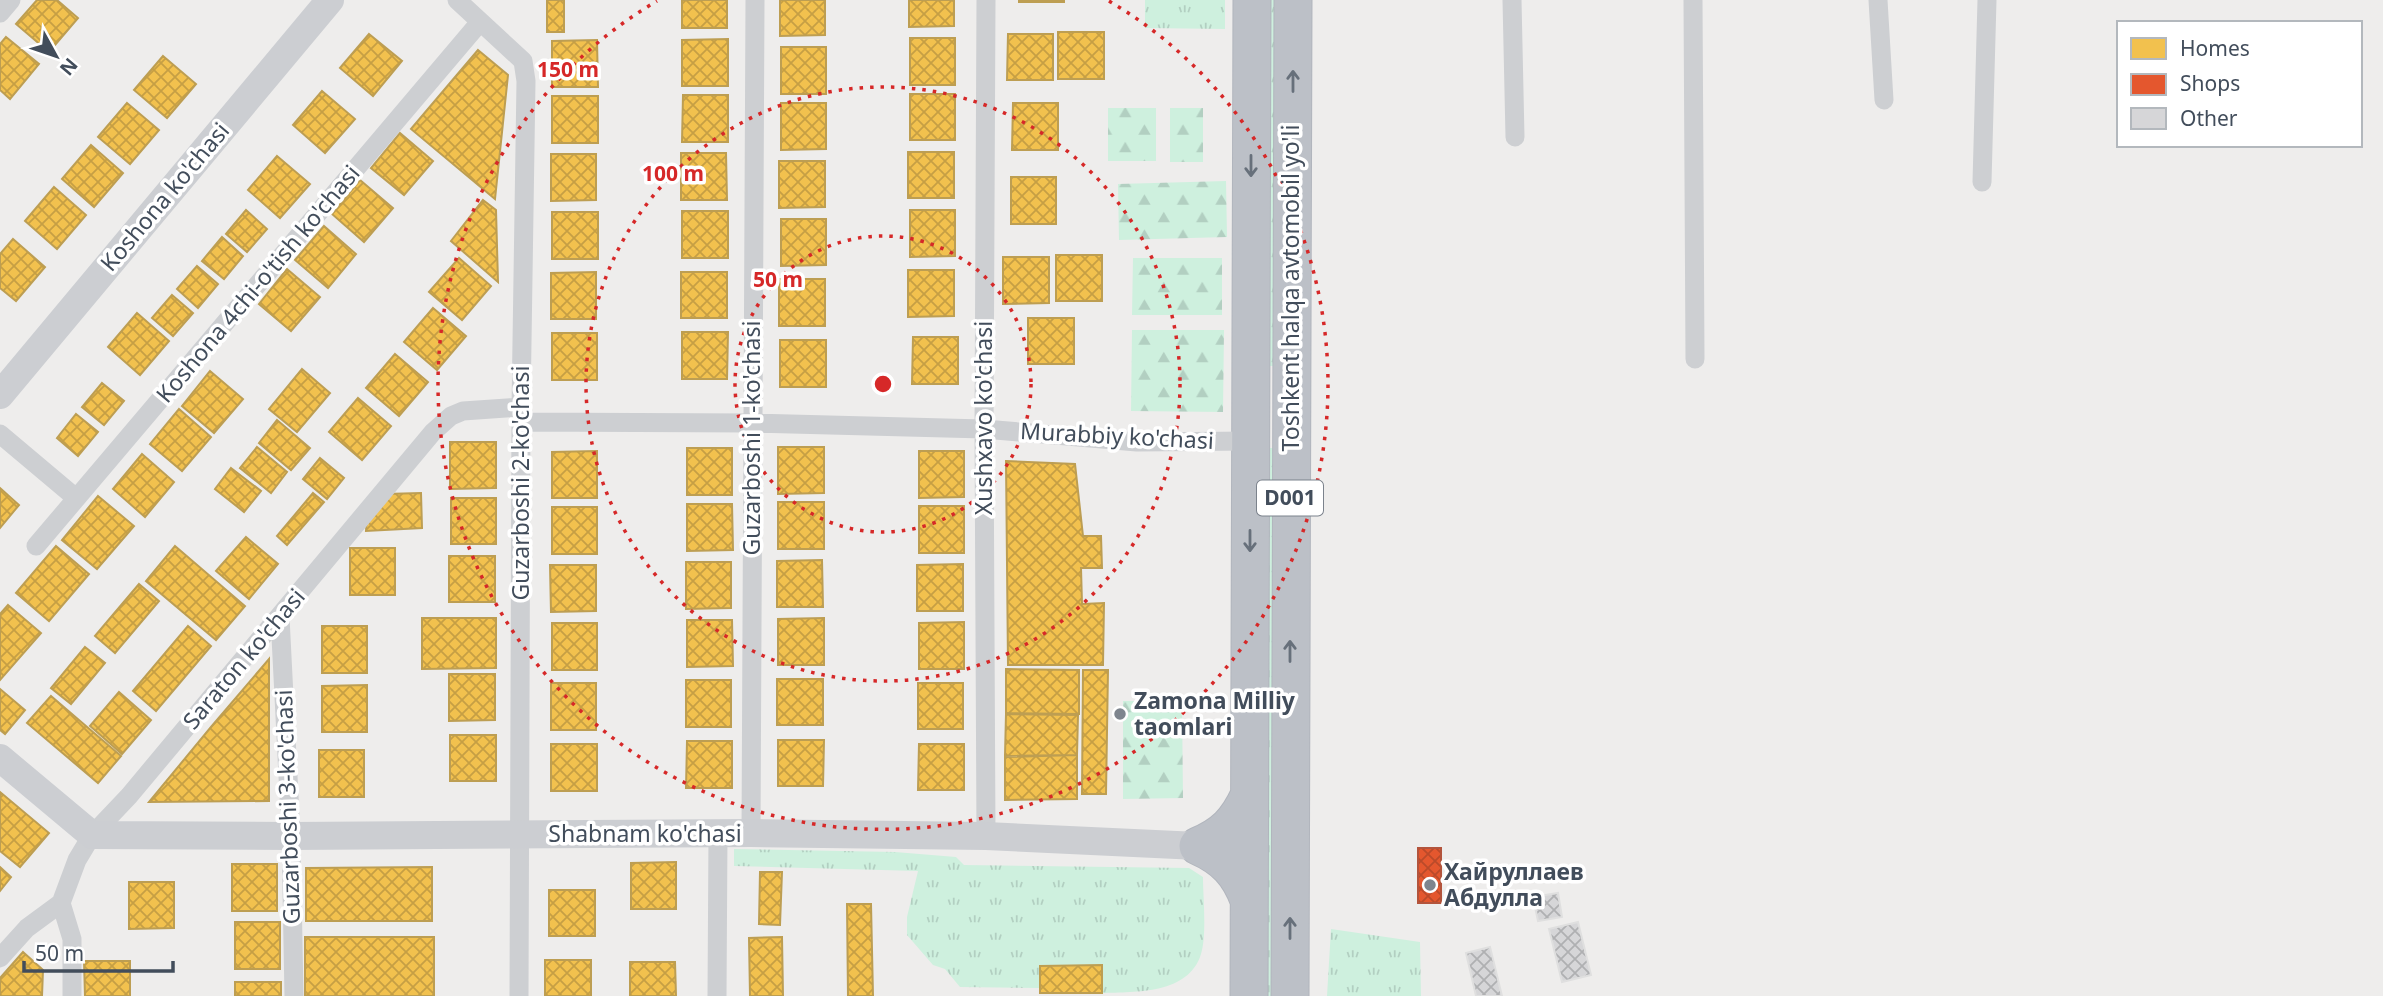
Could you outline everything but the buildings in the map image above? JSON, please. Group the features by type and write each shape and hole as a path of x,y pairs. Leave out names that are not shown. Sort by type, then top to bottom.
{"highway":[{"name":"Toshkent halqa avtomobil yo'li","path":"1249,996 1252,0"},
{"name":"Toshkent halqa avtomobil yo'li","path":"1290,996 1293,0"},
{"path":"1251,427 1290,414"},
{"path":"1198,846 1216,839 1230,828 1241,814 1249,796"},
{"path":"1198,846 1216,854 1230,865 1242,881 1249,900"}],"street":[{"path":"0,13 11,0"},
{"name":"Koshona ko'chasi","path":"0,395 330,0"},
{"name":"Guzarboshi 2-ko'chasi","path":"457,0 523,61 526,81 521,414 519,996"},
{"name":"Guzarboshi 1-ko'chasi","path":"751,833 755,0"},
{"name":"Xushxavo ko'chasi","path":"986,0 986,836"},
{"path":"1512,0 1515,137"},
{"path":"1693,0 1695,359"},
{"path":"1878,0 1884,100"},
{"path":"1982,182 1987,0"},
{"name":"Koshona 4chi-o'tish ko'chasi","path":"36,546 480,22"},
{"name":"Saraton ko'chasi","path":"61,903 77,860 92,835 129,796 433,432 451,415 474,409 521,414"},
{"name":"Murabbiy ko'chasi","path":"521,414 984,429 1137,442 1251,427"},
{"path":"0,434 76,498"},
{"name":"Guzarboshi 3-ko'chasi","path":"280,617 291,836 294,996"},
{"path":"0,758 92,835"},
{"path":"717,996 718,833"},
{"name":"Shabnam ko'chasi","path":"92,835 751,833 986,836 1198,846"},
{"path":"0,958 27,928 61,903 72,939 72,996"}],"green space":[{"path":"1145,0 1225,0 1225,29 1145,28"},
{"path":"1267,0 1279,0 1276,366 1264,366"},
{"path":"1108,108 1156,108 1156,161 1108,161"},
{"path":"1170,108 1203,108 1203,162 1170,162"},
{"path":"1226,181 1227,237 1119,240 1118,184"},
{"path":"1133,258 1222,258 1222,315 1132,315"},
{"path":"1132,330 1224,330 1223,412 1131,411"},
{"path":"1266,448 1279,448 1277,996 1264,996"},
{"path":"1123,701 1182,701 1183,798 1123,799"},
{"path":"734,849 895,852 956,857 964,865 1189,868 1203,877 1203,946 1195,967 1185,977 1173,984 1145,991 1102,993 1101,966 1040,966 1040,988 960,987 945,969 933,965 907,935 907,917 918,871 734,866"},
{"path":"1331,929 1420,942 1421,996 1327,996"}],"place":[{"name":"Zamona Milliy taomlari","path":"1120,714"},
{"name":"Хайруллаев Абдулла","path":"1430,885"}]}
